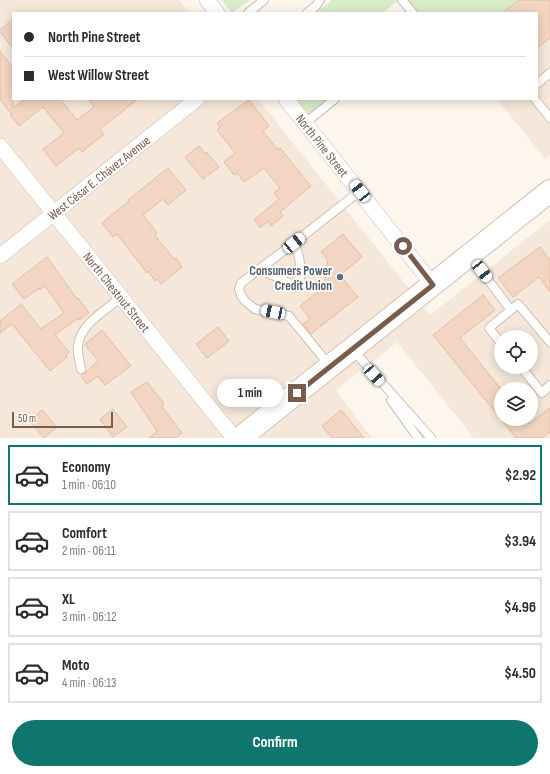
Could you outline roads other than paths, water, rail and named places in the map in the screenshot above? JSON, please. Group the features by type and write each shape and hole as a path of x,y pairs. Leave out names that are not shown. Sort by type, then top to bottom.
{"street":[{"path":"206,0 216,12"},
{"name":"West César E. Chávez Avenue","path":"0,256 196,100"},
{"name":"North Pine Street","path":"287,100 433,285"},
{"name":"North Chestnut Street","path":"0,146 234,438"},
{"path":"240,438 331,366 359,357 433,285 550,191"}],"lane":[{"path":"249,12 264,0"},
{"path":"308,12 320,0"},
{"path":"402,0 412,12"},
{"path":"538,83 550,73"},
{"path":"305,123 334,100"},
{"path":"536,100 550,118"},
{"path":"331,366 289,316 254,309 241,296 240,289 241,283 360,191"},
{"path":"259,269 291,284 300,280 301,266 299,254 294,243"},
{"path":"470,256 511,310"},
{"path":"82,369 78,348 83,332 87,325 121,297"},
{"path":"494,334 489,328 518,304 550,342"},
{"path":"359,357 418,438"},
{"path":"359,357 431,438"},
{"path":"527,374 542,393 550,385"}],"place":[{"name":"Consumers Power Credit Union","path":"340,277"}]}
